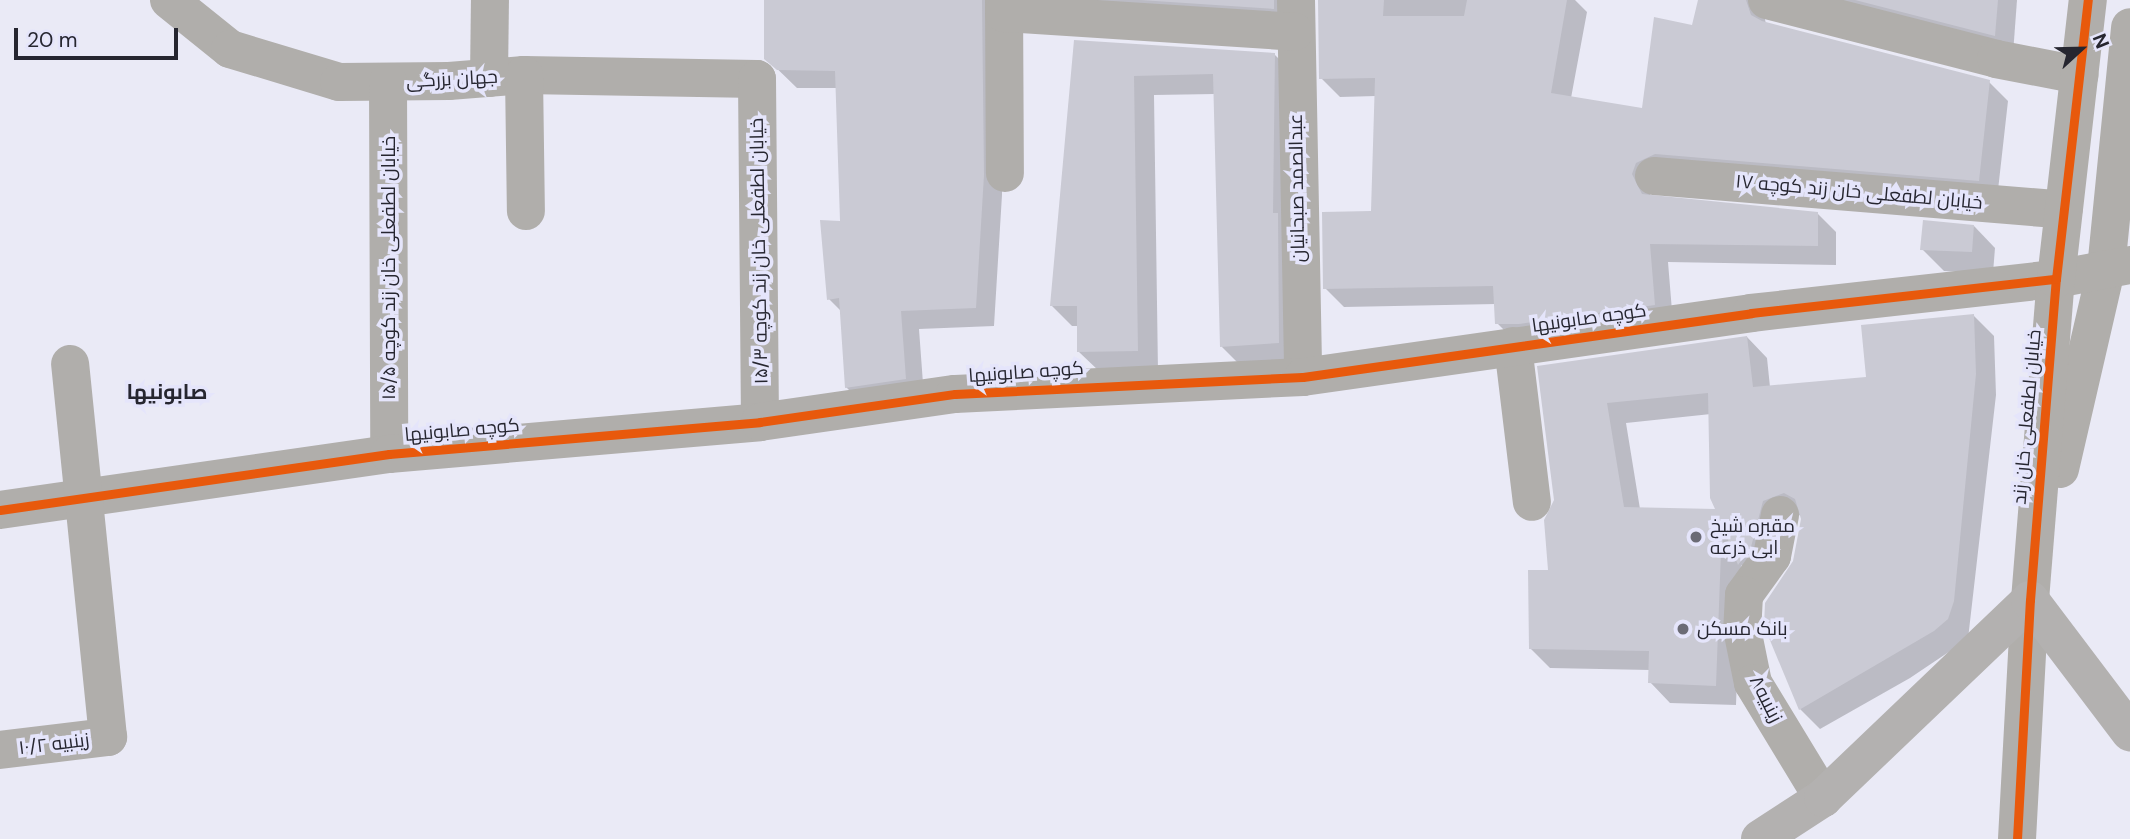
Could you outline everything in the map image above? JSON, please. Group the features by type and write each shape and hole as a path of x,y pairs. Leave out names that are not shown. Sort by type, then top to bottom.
{"main road":[{"path":"1760,839 1823,797 2030,600 2130,732"}],"street":[{"name":"جهان بزرگی","path":"169,0 230,48 339,82 507,77 757,79"},
{"path":"490,0 507,77 526,211"},
{"path":"1767,0 1996,59 2079,75"},
{"name":"خیابان لطفعلی خان زند","path":"2017,839 2030,600 2056,279 2088,0"},
{"path":"1005,173 1004,7 1295,16"},
{"name":"عبدالصمد صبحانیان","path":"1295,16 1303,377"},
{"path":"2030,600 2118,267 2130,27"},
{"name":"خیابان لطفعلی خان زند کوچه ۱۵/۳","path":"757,79 760,422"},
{"name":"خیابان لطفعلی خان زند کوچه ۱۵/۵","path":"388,82 389,454"},
{"name":"خیابان لطفعلی خان زند کوچه ۱۷","path":"1654,176 2064,210"},
{"name":"کوچه صابونیها","path":"0,510 389,454 760,422 1040,387 1303,377 1513,346 2056,279 2118,267"},
{"path":"1513,346 1532,502"},
{"path":"70,364 85,498"},
{"name":"زینبیه ۱۰/۲","path":"0,750 108,737 85,498"},
{"name":"زینبیه۸","path":"1780,515 1772,556 1744,595 1742,629 1753,683 1823,797"}],"building":[{"path":"764,0 982,0 984,175 976,308 901,311 906,379 845,388 839,298 827,300 820,220 840,221 835,71 777,70 764,59"},
{"path":"1140,0 1274,0 1274,9"},
{"path":"1318,0 1384,0 1383,16 1464,16 1467,0 1567,0 1551,93 1642,108 1654,17 1692,25 1698,0 1746,0 1751,15 1762,21 1990,80 1979,181 1655,154 1636,163 1632,174 1642,194 1818,212 1818,246 1650,244 1655,305 1519,324 1495,324 1493,286 1323,289 1322,212 1371,211 1375,78 1319,79"},
{"path":"1855,0 1998,0 1995,36"},
{"path":"1074,40 1275,53 1273,213 1278,213 1279,343 1220,347 1213,74 1134,76 1138,351 1077,352 1077,306 1050,306"},
{"path":"1923,220 1974,225 1972,252 1920,250"},
{"path":"1974,314 1976,374 1954,601 1948,619 1934,631 1799,710 1764,626 1765,603 1793,561 1801,519 1795,499 1784,493 1763,501 1751,547 1738,565 1722,525 1716,686 1648,683 1649,651 1529,649 1528,570 1548,570 1544,520 1554,500 1537,366 1747,336 1753,387 1866,377 1861,325","holes":["1708,393 1710,498 1715,509 1624,507 1607,403"]}],"cycle path":[{"path":"2017,839 2030,600 2056,279 2088,0"},
{"path":"0,510 389,454 760,422 955,394 1303,377 1751,313 2056,279"}],"place":[{"name":"مقبره شیخ ابی ذرعه","path":"1696,537"},
{"name":"بانک مسکن","path":"1683,629"}],"district":[{"name":"صابونیها","path":"167,392"}]}
